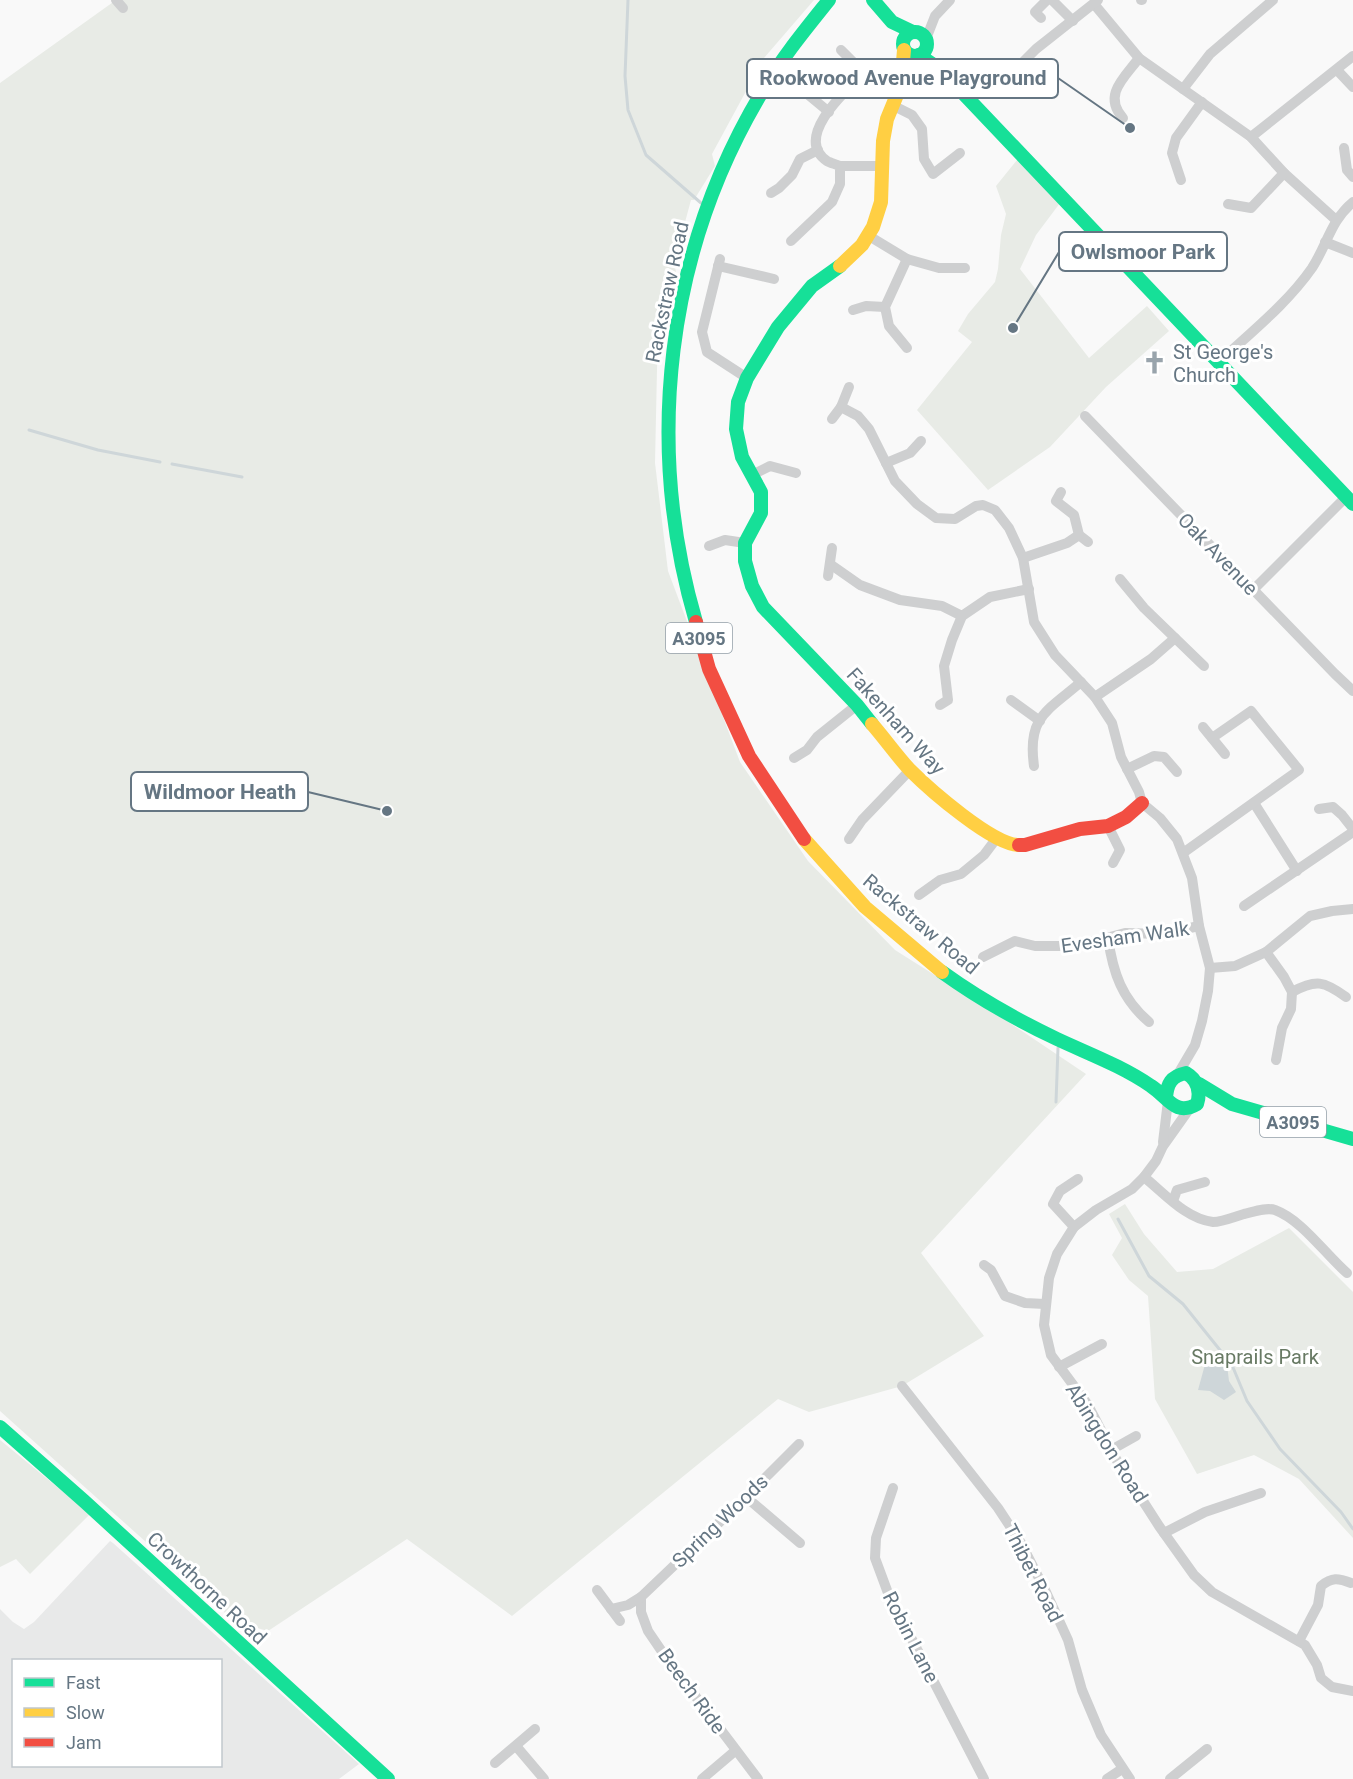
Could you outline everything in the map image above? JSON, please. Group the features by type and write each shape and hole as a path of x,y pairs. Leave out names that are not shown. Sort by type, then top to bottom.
{"street":[{"name":"Rackstraw Road","path":"829,0 781,62 745,121 709,201 689,264 671,356 667,431 672,511 689,603 706,659 720,697 751,759 798,831 848,890 909,945 969,990 1035,1028 1131,1073 1167,1100"},
{"path":"873,0 1350,501 1253,590"},
{"path":"709,546 725,540 745,543 761,513 761,492 742,458 736,429 738,402 747,378 778,327 792,313 812,286 839,267 869,236 881,202 881,166 887,119 894,106 915,44 950,0"},
{"path":"1041,18 1035,12 1047,0"},
{"path":"1052,0 1073,21"},
{"path":"1183,88 1210,54 1273,0"},
{"path":"1013,72 1036,49 1096,2 1139,58 1251,137 1284,172 1336,220"},
{"path":"841,50 854,63 859,78 822,120 816,134 818,150 826,160 840,166 881,166"},
{"path":"1251,137 1353,56"},
{"path":"1123,118 1115,109 1116,89 1139,58"},
{"path":"1337,70 1353,87"},
{"path":"800,88 829,112"},
{"path":"1181,180 1172,153 1176,138 1202,102"},
{"path":"894,106 912,116 922,129 924,159 933,174 960,153"},
{"path":"1344,148 1347,170 1353,177"},
{"path":"771,193 792,175 800,159 818,150"},
{"path":"791,241 832,202 840,184 840,166"},
{"path":"1228,204 1251,208 1284,172"},
{"path":"1218,363 1262,322 1311,269 1336,220 1353,202"},
{"path":"869,236 907,259 939,268 964,268"},
{"path":"1325,242 1353,253"},
{"path":"907,259 885,307 889,326 907,348"},
{"path":"747,378 707,352 702,332 719,262 774,279"},
{"path":"853,310 866,306 885,307"},
{"path":"832,419 841,407 849,387"},
{"path":"841,407 858,416 869,429 895,481 917,504 936,518 955,519 976,506 983,505 994,510 1009,528 1023,558 1034,622 1055,656 1095,697 1112,723 1121,757 1139,792 1142,803 1168,826 1178,839 1192,878 1199,926 1209,968 1208,991 1195,1045 1200,1097 1192,1106 1178,1108 1167,1100 1166,1088 1195,1045"},
{"name":"Oak Avenue","path":"1086,416 1353,691"},
{"path":"886,463 910,453 921,441"},
{"path":"752,475 770,466 796,473"},
{"path":"1023,558 1083,538 1074,515 1056,501 1061,492"},
{"name":"Fakenham Way","path":"745,543 745,561 752,586 763,607 857,705 910,770 941,798 996,839 1011,845 1025,845 1080,829 1108,826 1126,817 1142,803"},
{"path":"828,576 832,548"},
{"path":"830,564 860,585 900,600 942,606 962,616"},
{"path":"1120,579 1132,595 1204,666"},
{"path":"940,705 948,700 944,666 962,616 990,597 1029,589"},
{"path":"1095,697 1151,659 1175,638"},
{"path":"1034,766 1031,746 1034,730 1044,713 1081,682"},
{"path":"1011,700 1040,721"},
{"path":"794,758 807,750 817,737 857,705"},
{"path":"1183,852 1299,771 1251,711 1212,738"},
{"path":"1203,727 1225,754"},
{"path":"1127,769 1154,756 1164,757 1177,772"},
{"path":"849,839 862,820 910,770"},
{"path":"1254,802 1297,871"},
{"path":"1245,906 1353,831 1342,814 1333,807 1319,809"},
{"path":"1108,826 1120,850 1113,863"},
{"path":"919,895 940,880 961,874 984,855 996,839"},
{"path":"1209,968 1234,966 1266,952 1310,916 1353,909"},
{"name":"Evesham Walk","path":"983,957 1015,941 1035,946 1076,946 1125,933 1162,934 1199,926"},
{"path":"1108,938 1111,963 1117,980 1125,996 1149,1022"},
{"path":"1266,952 1292,992 1291,1010 1282,1028 1276,1060"},
{"path":"1292,992 1308,984 1320,983 1346,997"},
{"name":"Rackstraw Road","path":"1131,1073 1175,1076"},
{"path":"1175,1076 1187,1074 1197,1082"},
{"name":"A3095","path":"1197,1082 1232,1104 1353,1139"},
{"name":"Abingdon Road","path":"1163,1146 1167,1100"},
{"name":"A3095","path":"1192,1106 1232,1104"},
{"name":"Abingdon Road","path":"1192,1106 1144,1177 1132,1189 1096,1210 1074,1227 1057,1254 1049,1278 1045,1304 1044,1325 1051,1356 1088,1406 1111,1450 1194,1575 1212,1592 1305,1644 1317,1665 1321,1678 1332,1687 1353,1691"},
{"path":"1144,1177 1194,1217 1214,1222 1258,1210 1272,1209 1286,1215 1347,1273"},
{"path":"1074,1227 1053,1204 1065,1186 1078,1179"},
{"path":"1173,1201 1177,1190 1205,1182"},
{"path":"984,1265 991,1270 1005,1296 1025,1303 1045,1304"},
{"path":"1059,1367 1102,1344"},
{"name":"Thibet Road","path":"902,1386 998,1508 1021,1543 1068,1640 1082,1690 1101,1735 1130,1779"},
{"name":"Crowthorne Road","path":"0,1427 388,1779"},
{"path":"1111,1450 1136,1436"},
{"name":"Spring Woods","path":"611,1609 628,1605 641,1597 799,1444"},
{"name":"Robin Lane","path":"892,1488 876,1538 875,1558 888,1593 984,1779"},
{"path":"1164,1533 1205,1512 1262,1493"},
{"path":"746,1497 800,1543"},
{"path":"1299,1641 1318,1605 1321,1586 1329,1579 1339,1578 1351,1584"},
{"path":"597,1590 620,1621"},
{"path":"628,1605 640,1612 641,1597"},
{"name":"Beech Ride","path":"640,1612 648,1631 665,1656 758,1779"},
{"path":"495,1763 535,1729"},
{"path":"516,1746 544,1779"},
{"path":"1170,1779 1207,1749"},
{"path":"702,1779 735,1751"},
{"path":"1107,1779 1122,1769"}],"shaded area":[{"path":"1209,1350 1227,1365 1229,1381 1236,1392 1224,1400 1210,1391 1198,1390"},
{"path":"110,1541 359,1764 339,1779 0,1779 0,1609 24,1629 34,1622"}],"green space":[{"path":"116,0 814,0 764,58 712,154 715,166 694,200 691,200 674,263 677,276 666,311 662,310 658,323 655,463 668,571 740,762 808,861 895,950 1086,1074 921,1253 984,1336 902,1386 809,1412 778,1399 512,1616 407,1539 268,1631 234,1621 0,1411 0,83"},
{"path":"1017,160 1060,203 1036,235 1020,269 1089,358 1147,306 1169,331 1106,387 1050,447 988,490 917,410 972,342 958,331 968,314 995,282 1006,214 996,186"},
{"name":"Snaprails Park","path":"1125,1204 1144,1234 1177,1272 1213,1269 1289,1228 1353,1292 1353,1538 1299,1479 1254,1455 1197,1474 1155,1399 1148,1296 1129,1280 1112,1255 1122,1238 1109,1214"},
{"path":"0,1440 90,1514 30,1574 16,1559 0,1567"}],"waterway":[{"path":"628,0 625,76 628,110 646,155 701,203"},
{"path":"29,430 98,450 160,462"},
{"path":"172,464 242,477"},
{"path":"1056,1102 1058,1048"},
{"path":"1118,1219 1149,1276 1183,1304 1232,1365 1247,1401 1280,1449 1341,1512 1353,1529"}],"traffic: fast":[{"path":"696,622 680,555 671,487 669,418 674,350 685,283 704,217 729,153 769,80 829,0"},
{"path":"873,0 892,22 913,32"},
{"path":"915,32 920,33 926,39 927,44 926,49 920,55 915,56 910,55 904,49 903,44 904,39 910,33 915,32"},
{"path":"919,55 941,70 1353,504"},
{"path":"840,266 812,286 778,327 747,378 738,402 736,429 742,457 761,492 761,513 745,543 745,561 752,586 763,607 857,705 872,724"},
{"path":"942,972 1013,1016 1129,1072 1157,1090 1172,1104 1177,1107 1183,1108 1197,1104 1198,1086 1186,1073 1181,1074 1171,1081 1166,1098"},
{"path":"1199,1084 1232,1104 1353,1139"},
{"path":"0,1427 388,1779"}],"traffic: slow":[{"path":"840,266 862,245 873,227 881,202 883,141 887,119 901,85 904,50"},
{"path":"872,724 910,770 946,803 978,827 1008,843 1019,845"},
{"path":"804,839 865,907 942,972"}],"traffic: jam":[{"path":"696,622 709,669 749,756 804,839"},
{"path":"1019,845 1080,829 1108,826 1126,817 1142,803"}],"place":[{"name":"Rookwood Avenue Playground","path":"1130,128"},
{"name":"Owlsmoor Park","path":"1013,328"},
{"name":"St George's Church","path":"1155,363"},
{"name":"Wildmoor Heath","path":"387,811"}]}
